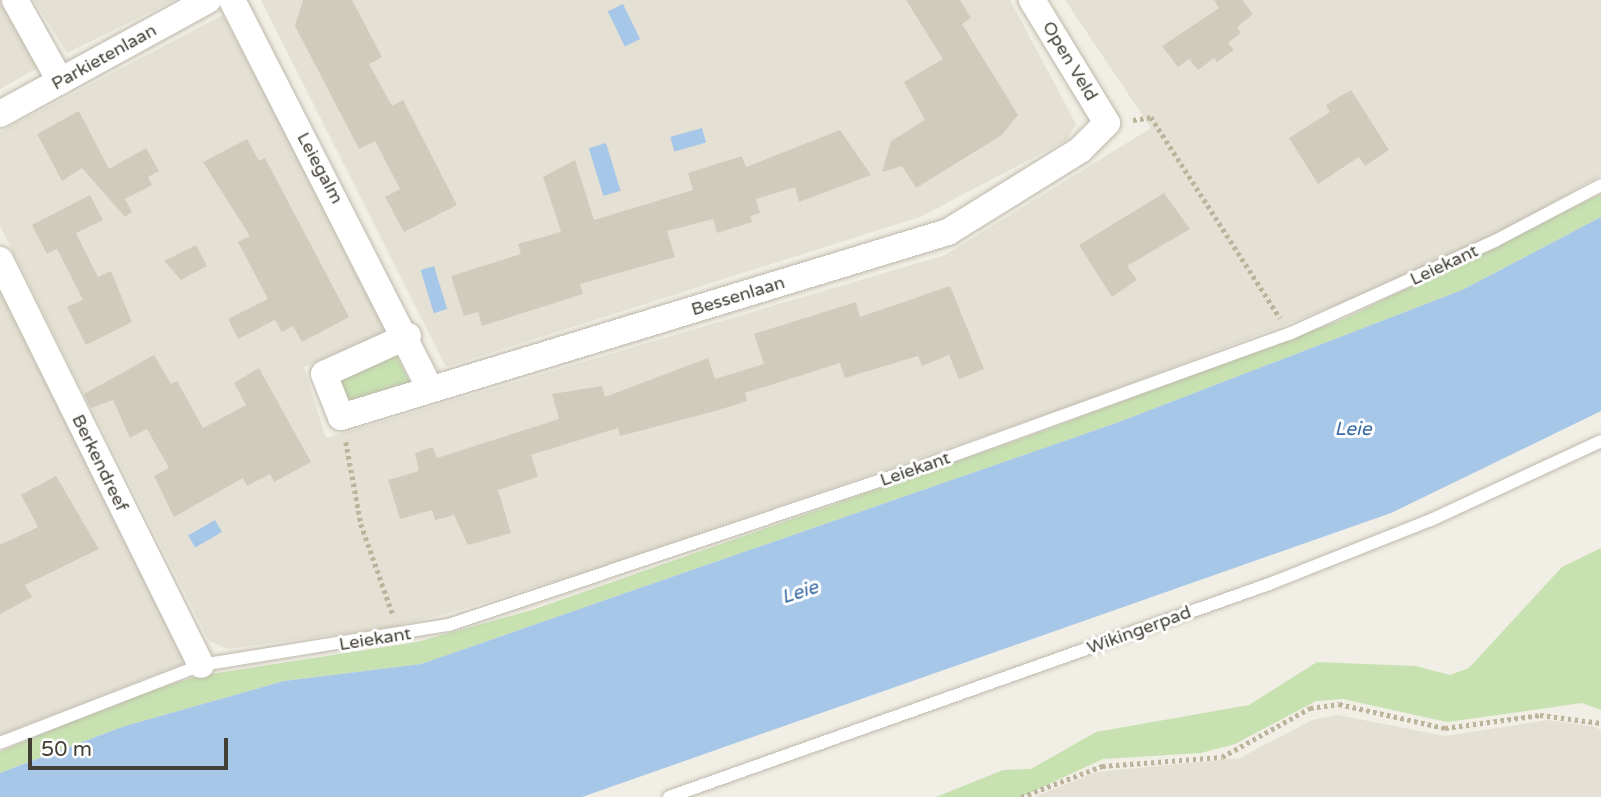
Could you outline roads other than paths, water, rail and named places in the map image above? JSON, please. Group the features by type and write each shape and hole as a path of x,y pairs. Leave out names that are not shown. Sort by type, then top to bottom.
{"street":[{"path":"15,0 60,81"},
{"name":"Parkietenlaan","path":"0,114 208,0"},
{"name":"Leiegalm","path":"232,0 408,336 430,388"},
{"name":"Open Veld","path":"1032,0 1107,123"},
{"name":"Bessenlaan","path":"408,336 324,374 341,417 948,232 1080,150 1107,123"},
{"name":"Berkendreef","path":"0,260 201,665"}],"lane":[{"name":"Leiekant","path":"0,743 201,665 399,636 574,587 1289,334 1495,241 1601,185"},
{"name":"Wikingerpad","path":"672,796 1281,579 1431,520 1601,442"}],"water":[{"path":"623,4 640,39 625,47 608,11"},
{"path":"702,128 706,142 674,152 670,137"},
{"path":"606,143 621,191 603,196 589,148"},
{"name":"Leie","path":"1601,217 1601,411 1391,513 582,797 0,797 0,773 125,726 284,681 421,664 1119,422 1462,290"},
{"path":"434,266 447,309 434,313 421,270"},
{"path":"215,520 222,532 195,548 188,536"}]}
